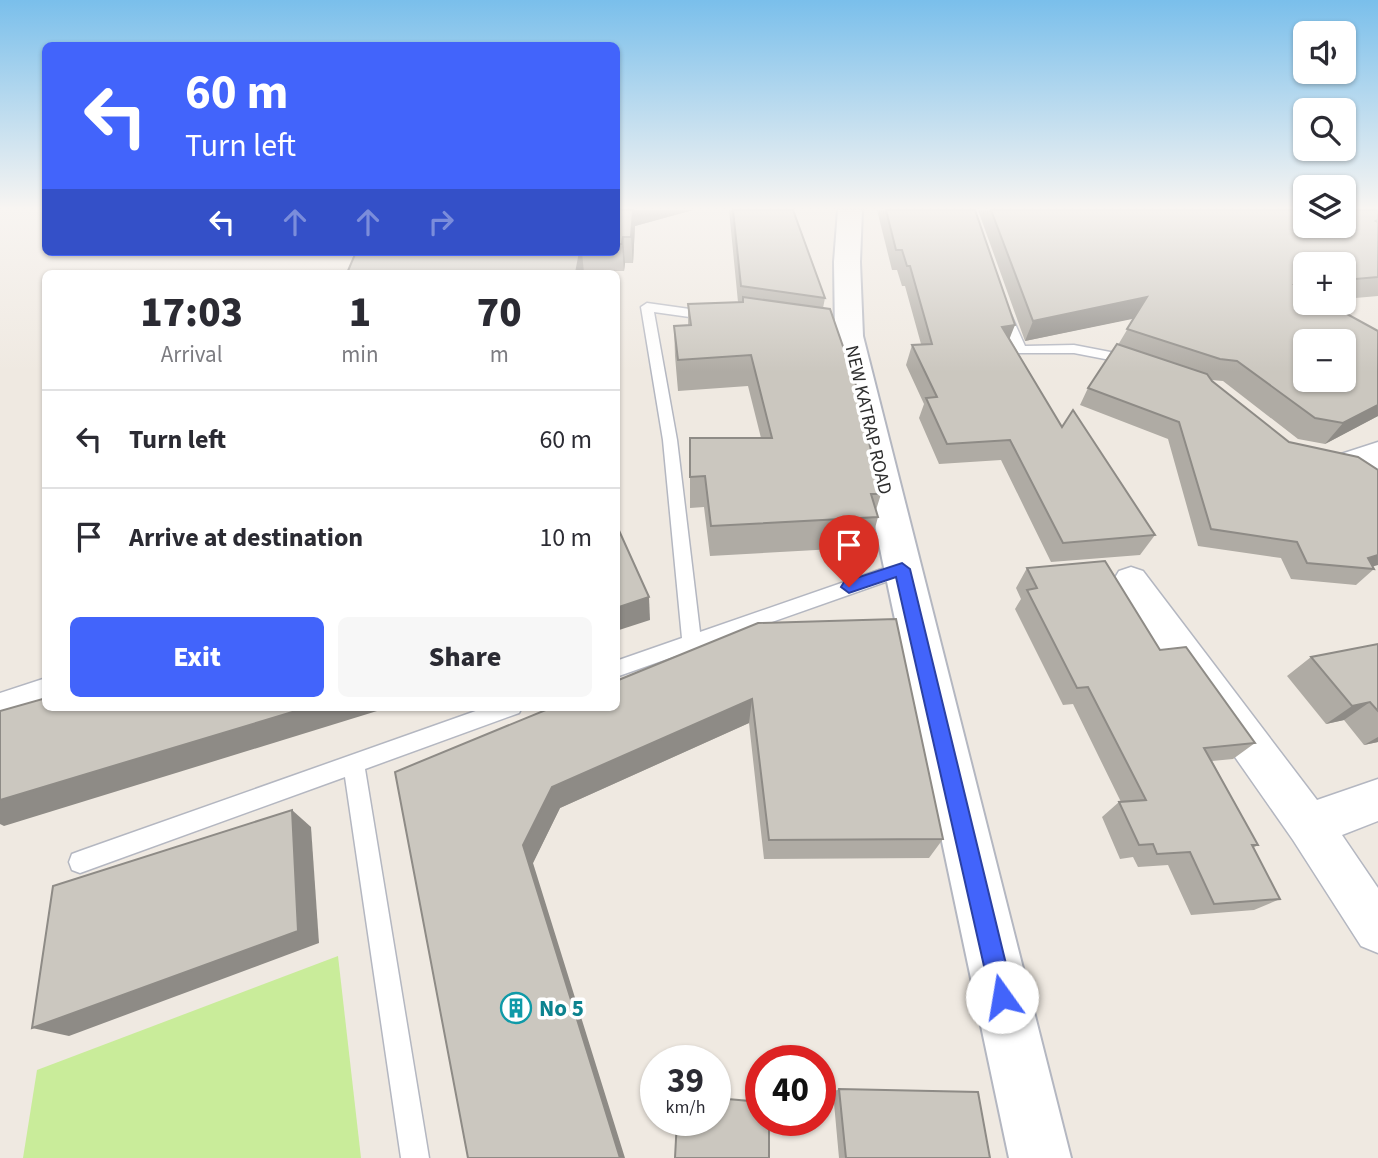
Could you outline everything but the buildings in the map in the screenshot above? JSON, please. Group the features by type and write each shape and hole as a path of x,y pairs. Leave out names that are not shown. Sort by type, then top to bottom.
{"street":[{"name":"NEW KATRAP ROAD","path":"847,264 842,335 902,569 1040,1158"},
{"path":"1352,457 1378,480"},
{"path":"1131,581 1309,825 1378,929"},
{"path":"0,711 42,696"},
{"path":"1309,825 1378,800"}],"lane":[{"path":"999,299 1020,351 1073,349 1141,363"},
{"path":"692,642 670,440 647,307 728,319"},
{"path":"620,668 902,569"},
{"path":"79,862 501,711"},
{"path":"354,764 415,1158"}],"green space":[{"path":"338,956 361,1158 23,1158 37,1070"}],"place":[{"name":"No 5","path":"516,1008"}],"route":[{"path":"849,587 902,569 1002,997"}]}
